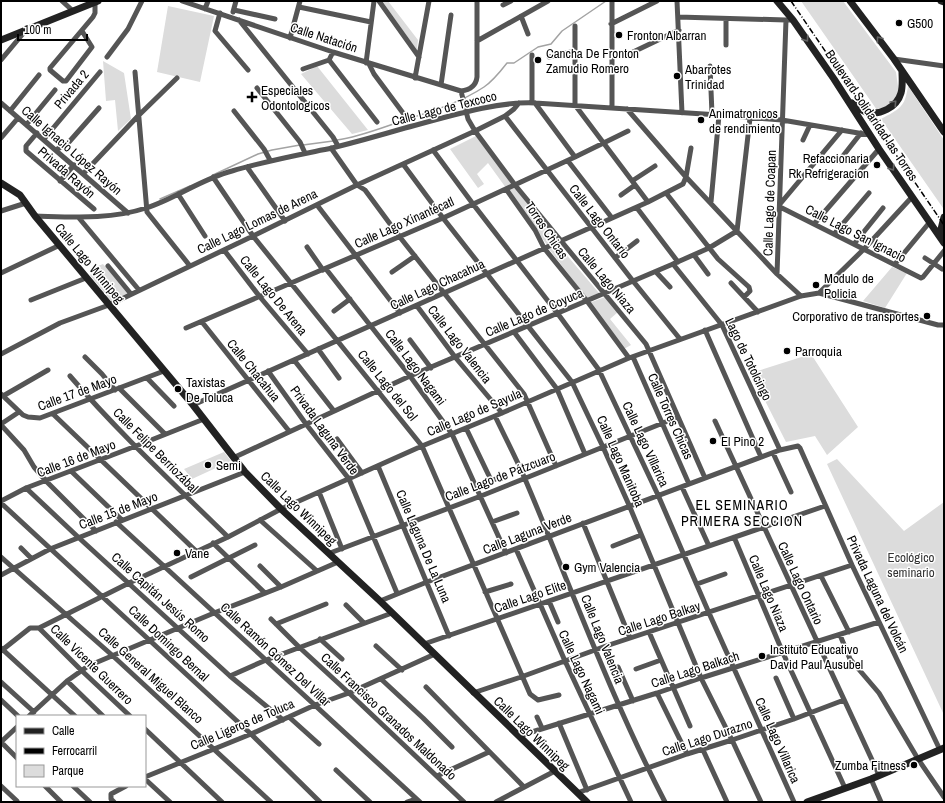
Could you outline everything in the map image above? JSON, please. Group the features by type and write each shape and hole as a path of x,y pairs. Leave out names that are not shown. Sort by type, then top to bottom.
{"main road":[{"name":"Boulevard Solidaridad las Torres","path":"777,1 789,20 848,100 879,149 944,243"},
{"path":"850,1 855,5 894,58 944,132"},
{"path":"1,40 96,2"},
{"path":"848,100 866,112 876,113 886,110 894,103 901,92 902,71"},
{"name":"Calle Lago Winnipeg","path":"1,183 20,195 35,216 86,278 193,405 245,472 281,509 330,553 435,654 473,693 555,771 584,802"},
{"path":"944,217 941,229 944,243"},
{"path":"807,802 871,779 942,749"}],"street":[{"path":"62,1 74,11"},
{"path":"107,57 128,29 142,1"},
{"name":"Calle Natación","path":"182,1 290,38 462,93"},
{"path":"205,8 208,1"},
{"path":"232,17 236,1"},
{"path":"374,1 368,63 374,74 403,113"},
{"path":"379,1 419,57"},
{"path":"415,78 429,1"},
{"path":"462,93 471,87 477,80 477,1"},
{"path":"503,5 511,1"},
{"path":"612,1 612,108"},
{"path":"611,24 657,1"},
{"path":"677,1 682,113"},
{"path":"82,31 92,47 66,81 62,80 50,70 50,67 94,15 96,2"},
{"path":"477,41 546,2"},
{"path":"290,38 300,4 371,22"},
{"path":"234,10 275,19"},
{"path":"220,13 215,31 248,70"},
{"path":"440,85 451,15"},
{"path":"521,16 528,34"},
{"path":"678,17 789,20"},
{"path":"726,19 726,45"},
{"path":"239,20 336,143"},
{"name":"Calle Lago de Coapan","path":"777,274 782,120 789,20"},
{"path":"575,26 575,105 648,202"},
{"path":"1,60 27,29"},
{"path":"631,54 679,30"},
{"path":"549,57 575,51"},
{"path":"303,69 329,60 333,52"},
{"path":"532,55 533,103 575,157"},
{"path":"894,58 944,66"},
{"path":"329,60 377,122"},
{"path":"710,66 712,114"},
{"name":"Privada 2","path":"44,139 100,72"},
{"path":"135,72 147,208 149,215 190,266"},
{"path":"10,111 39,75"},
{"path":"84,174 138,116 177,78"},
{"path":"257,88 303,148"},
{"path":"27,124 55,90"},
{"name":"Calle Lago Niaza","path":"462,93 469,123 474,131 560,241 644,342 706,478"},
{"name":"Calle Ignacio López Rayón","path":"1,103 128,213"},
{"name":"Calle Lago de Texcoco","path":"35,216 79,218 128,213 147,208 213,177 303,148 331,148 336,143 498,106 519,103 575,105 782,120 870,135"},
{"name":"Calle Lago Lomas de Arena","path":"1,354 60,323 131,294 357,185 505,116 519,103"},
{"path":"56,150 69,142 99,108"},
{"path":"627,109 686,177 777,274 800,296"},
{"path":"234,112 264,150 269,159"},
{"path":"711,202 719,115"},
{"name":"Calle Lago Ontario","path":"505,116 680,339"},
{"path":"1,138 18,118"},
{"path":"738,231 750,118"},
{"path":"803,140 810,125"},
{"path":"780,206 842,130"},
{"name":"Calle Lago Xinantécatl","path":"186,328 444,218 568,161 628,131"},
{"name":"Privada Rayón","path":"37,133 26,146 26,151 94,209"},
{"path":"839,161 861,133"},
{"path":"331,148 357,185 365,190 399,236 522,391 528,401 556,466"},
{"path":"686,177 691,148"},
{"path":"814,224 879,149"},
{"name":"Calle Lago Villarica","path":"433,150 472,204 558,314 599,370 658,495 794,802"},
{"path":"568,161 612,218"},
{"name":"Calle Lago Manitoba","path":"403,164 572,382 629,505 653,566 701,678 761,802"},
{"path":"60,181 74,165"},
{"path":"620,195 655,166"},
{"path":"247,167 285,221"},
{"name":"Calle Lago del Sol","path":"213,177 254,236 422,446 474,565 496,620 530,694 538,700 559,695"},
{"name":"Calle Lago Chacahua","path":"193,405 445,294 516,260 637,208 681,185 686,177"},
{"name":"Torres Chicas","path":"506,189 535,230 544,248 586,301"},
{"path":"666,193 723,264 749,287 750,291 744,297"},
{"path":"834,234 869,193"},
{"path":"178,194 205,236"},
{"path":"819,293 864,249 912,197"},
{"path":"1,211 26,203"},
{"path":"317,205 400,313"},
{"name":"Calle Lago San Ignacio","path":"780,206 921,278 934,264"},
{"name":"Lago de Totolcingo","path":"637,208 722,325 780,450"},
{"path":"854,244 883,208"},
{"path":"79,218 139,290"},
{"path":"895,264 929,223"},
{"name":"Calle Lago de Coyuca","path":"234,457 410,376 694,255 738,231"},
{"path":"615,258 637,242"},
{"path":"1,273 60,245"},
{"name":"Calle Lago Nagami","path":"307,247 410,376 452,434 506,553"},
{"name":"Calle Lago De Arena","path":"224,250 260,297 308,354"},
{"path":"934,264 944,251"},
{"path":"694,255 708,274"},
{"path":"392,272 415,256"},
{"path":"925,258 942,269"},
{"path":"108,266 131,294"},
{"path":"656,272 670,287"},
{"path":"31,300 86,278"},
{"path":"731,283 758,312"},
{"path":"819,293 938,325 944,325"},
{"name":"Calle Lago de Sayula","path":"2,649 30,628 39,628 164,566 228,537 281,509 422,446 502,413 599,370 800,296 819,293"},
{"path":"334,311 350,299"},
{"name":"Calle Torres Chicas","path":"586,301 631,358 689,484"},
{"name":"Calle Lago Valencia","path":"417,306 455,358 502,413"},
{"name":"Calle Chacahua","path":"202,322 289,431"},
{"path":"705,330 761,457"},
{"path":"514,332 557,389 585,454"},
{"path":"410,340 431,368"},
{"path":"318,349 339,378"},
{"path":"85,357 165,434"},
{"path":"294,360 334,411"},
{"path":"48,370 2,395 19,412 1,425 24,450 34,467 46,481 96,531"},
{"name":"Calle 17 de Mayo","path":"19,412 28,417 40,418 164,371"},
{"name":"Privada Laguna Verde","path":"268,371 306,424 349,479 397,593"},
{"name":"Calle Felipe Berriozábal","path":"70,376 90,399 136,446 228,537"},
{"path":"147,378 174,406"},
{"path":"53,414 196,551"},
{"name":"Calle Lago Valencia","path":"495,416 524,478 573,593 618,705 647,768 665,802"},
{"name":"Calle Lago de Pátzcuaro","path":"330,553 481,496 678,416"},
{"name":"Calle 16 de Mayo","path":"1,502 26,488 204,419"},
{"name":"Calle Lago Ontario","path":"715,421 879,775"},
{"path":"466,428 491,480"},
{"path":"337,439 362,473"},
{"name":"Calle Laguna Verde","path":"380,601 397,593 506,553 629,505 682,487 780,450 799,446"},
{"name":"Privada Laguna del Volcán","path":"799,446 878,622 942,749"},
{"path":"773,453 791,492"},
{"name":"Calle Laguna De La Luna","path":"378,466 449,636"},
{"name":"Calle Ramón Gómez Del Villar","path":"71,471 164,566 418,800"},
{"name":"Calle 15 de Mayo","path":"1,575 31,558 78,537 245,472"},
{"path":"477,487 505,474"},
{"path":"682,487 708,546"},
{"name":"Calle Capitán Jesús Romo","path":"26,488 230,676 283,720"},
{"path":"319,492 342,548"},
{"name":"Calle Domingo Bernal","path":"1,502 251,734 320,802"},
{"name":"Calle Lago Elite","path":"424,644 825,506"},
{"path":"492,522 517,513"},
{"path":"260,520 317,571"},
{"path":"583,523 630,638"},
{"path":"613,546 641,535"},
{"name":"Calle Lago Niaza","path":"734,537 758,597 845,788"},
{"path":"213,543 265,593"},
{"path":"191,577 255,545"},
{"path":"21,548 31,558"},
{"name":"Calle Lago Nagami","path":"516,549 539,604 631,802"},
{"name":"Calle General Miguel Blanco","path":"1,557 215,748 272,802"},
{"path":"1,682 31,714 81,670 338,562"},
{"name":"Calle Lago Balkay","path":"473,693 630,638 852,565"},
{"path":"260,566 281,587"},
{"path":"697,584 725,574"},
{"path":"821,576 849,632"},
{"path":"485,592 511,584"},
{"path":"549,601 558,622"},
{"path":"276,624 326,604"},
{"path":"346,605 364,623"},
{"path":"230,676 299,647 392,613"},
{"name":"Calle Francisco Granados Maldonado","path":"271,619 464,802"},
{"name":"Calle Lago Balkach","path":"518,736 633,701 878,622"},
{"name":"Calle Vicente Guerrero","path":"39,628 129,715"},
{"path":"649,632 690,726"},
{"path":"840,635 850,659 879,693 918,759 944,797"},
{"path":"320,639 342,659"},
{"path":"376,646 402,670"},
{"path":"2,649 74,715"},
{"name":"Calle Ligeros de Toluca","path":"146,778 180,762 251,734 315,705 349,693 435,654"},
{"path":"636,669 661,660"},
{"path":"618,667 633,701"},
{"path":"776,678 794,720"},
{"path":"381,679 452,747"},
{"path":"67,681 102,715"},
{"path":"426,687 524,787"},
{"path":"657,693 687,754"},
{"path":"1,700 17,715"},
{"name":"Calle Lago Durazno","path":"577,793 687,754 794,720 844,700"},
{"path":"288,717 319,744"},
{"path":"537,717 542,728"},
{"path":"559,723 587,790"},
{"path":"16,728 1,742 16,757"},
{"path":"146,731 222,802"},
{"path":"703,750 727,802"},
{"path":"437,776 489,752"},
{"path":"336,770 370,802"},
{"path":"496,802 555,771"},
{"path":"146,779 170,802"},
{"path":"871,779 881,802"},
{"path":"1,786 18,801"},
{"path":"46,787 61,802"},
{"path":"75,787 90,802"},
{"path":"114,802 110,796 113,792 124,787"},
{"path":"407,802 418,800"}],"green space":[{"path":"382,1 388,1 418,40 417,50"},
{"path":"801,1 843,1 896,72 899,94 890,105 877,110"},
{"path":"168,6 214,16 200,82 157,72"},
{"path":"103,61 124,73 131,119 118,131 115,100 106,101"},
{"path":"317,66 368,130 352,134 301,74"},
{"path":"908,86 944,140 943,208 881,119 900,107 905,99"},
{"path":"476,136 556,241 547,245 488,163 477,174 484,184 478,188 450,149"},
{"path":"559,246 599,293 587,298 549,249"},
{"path":"103,264 128,293 111,301 90,275 98,266"},
{"path":"892,267 907,273 885,308 863,301"},
{"path":"605,297 618,312 610,319 631,345 624,349 589,303"},
{"path":"811,354 858,427 827,455 815,436 786,442 751,373"},
{"name":"Semi","path":"224,452 231,461 192,479 184,469"},
{"name":"Ecológico seminario","path":"837,459 904,531 944,502 944,715 827,464"}],"waterway":[{"path":"337,140 370,132 433,111 475,93 487,85 507,63 514,63 538,47 551,44 562,31 606,1"},
{"path":"303,145 333,141"},
{"path":"213,175 258,154 300,145"},
{"path":"160,199 190,186"}],"railway":[{"path":"791,1 944,225"}],"place":[{"name":"G500","path":"899,23"},
{"name":"Fronton Albarran","path":"619,35"},
{"name":"Cancha De Fronton Zamudio Romero","path":"538,60"},
{"name":"Abarrotes Trinidad","path":"677,76"},
{"name":"Especiales Odontologicos","path":"252,97"},
{"name":"Animatronicos de rendimiento","path":"701,120"},
{"name":"Refaccionaria Rk Refrigeracion","path":"877,165"},
{"name":"Modulo de Policia","path":"816,285"},
{"name":"Corporativo de transportes","path":"927,316"},
{"name":"Parroquia","path":"787,351"},
{"name":"Taxistas De Toluca","path":"178,389"},
{"name":"El Pino 2","path":"713,441"},
{"name":"Semi","path":"208,465"},
{"name":"Vane","path":"177,553"},
{"name":"Gym Valencia","path":"566,567"},
{"name":"Instituto Educativo David Paul Ausubel","path":"762,656"},
{"name":"Zumba Fitness","path":"914,765"}],"district":[{"name":"EL SEMINARIO PRIMERA SECCION","path":"742,514"}]}
